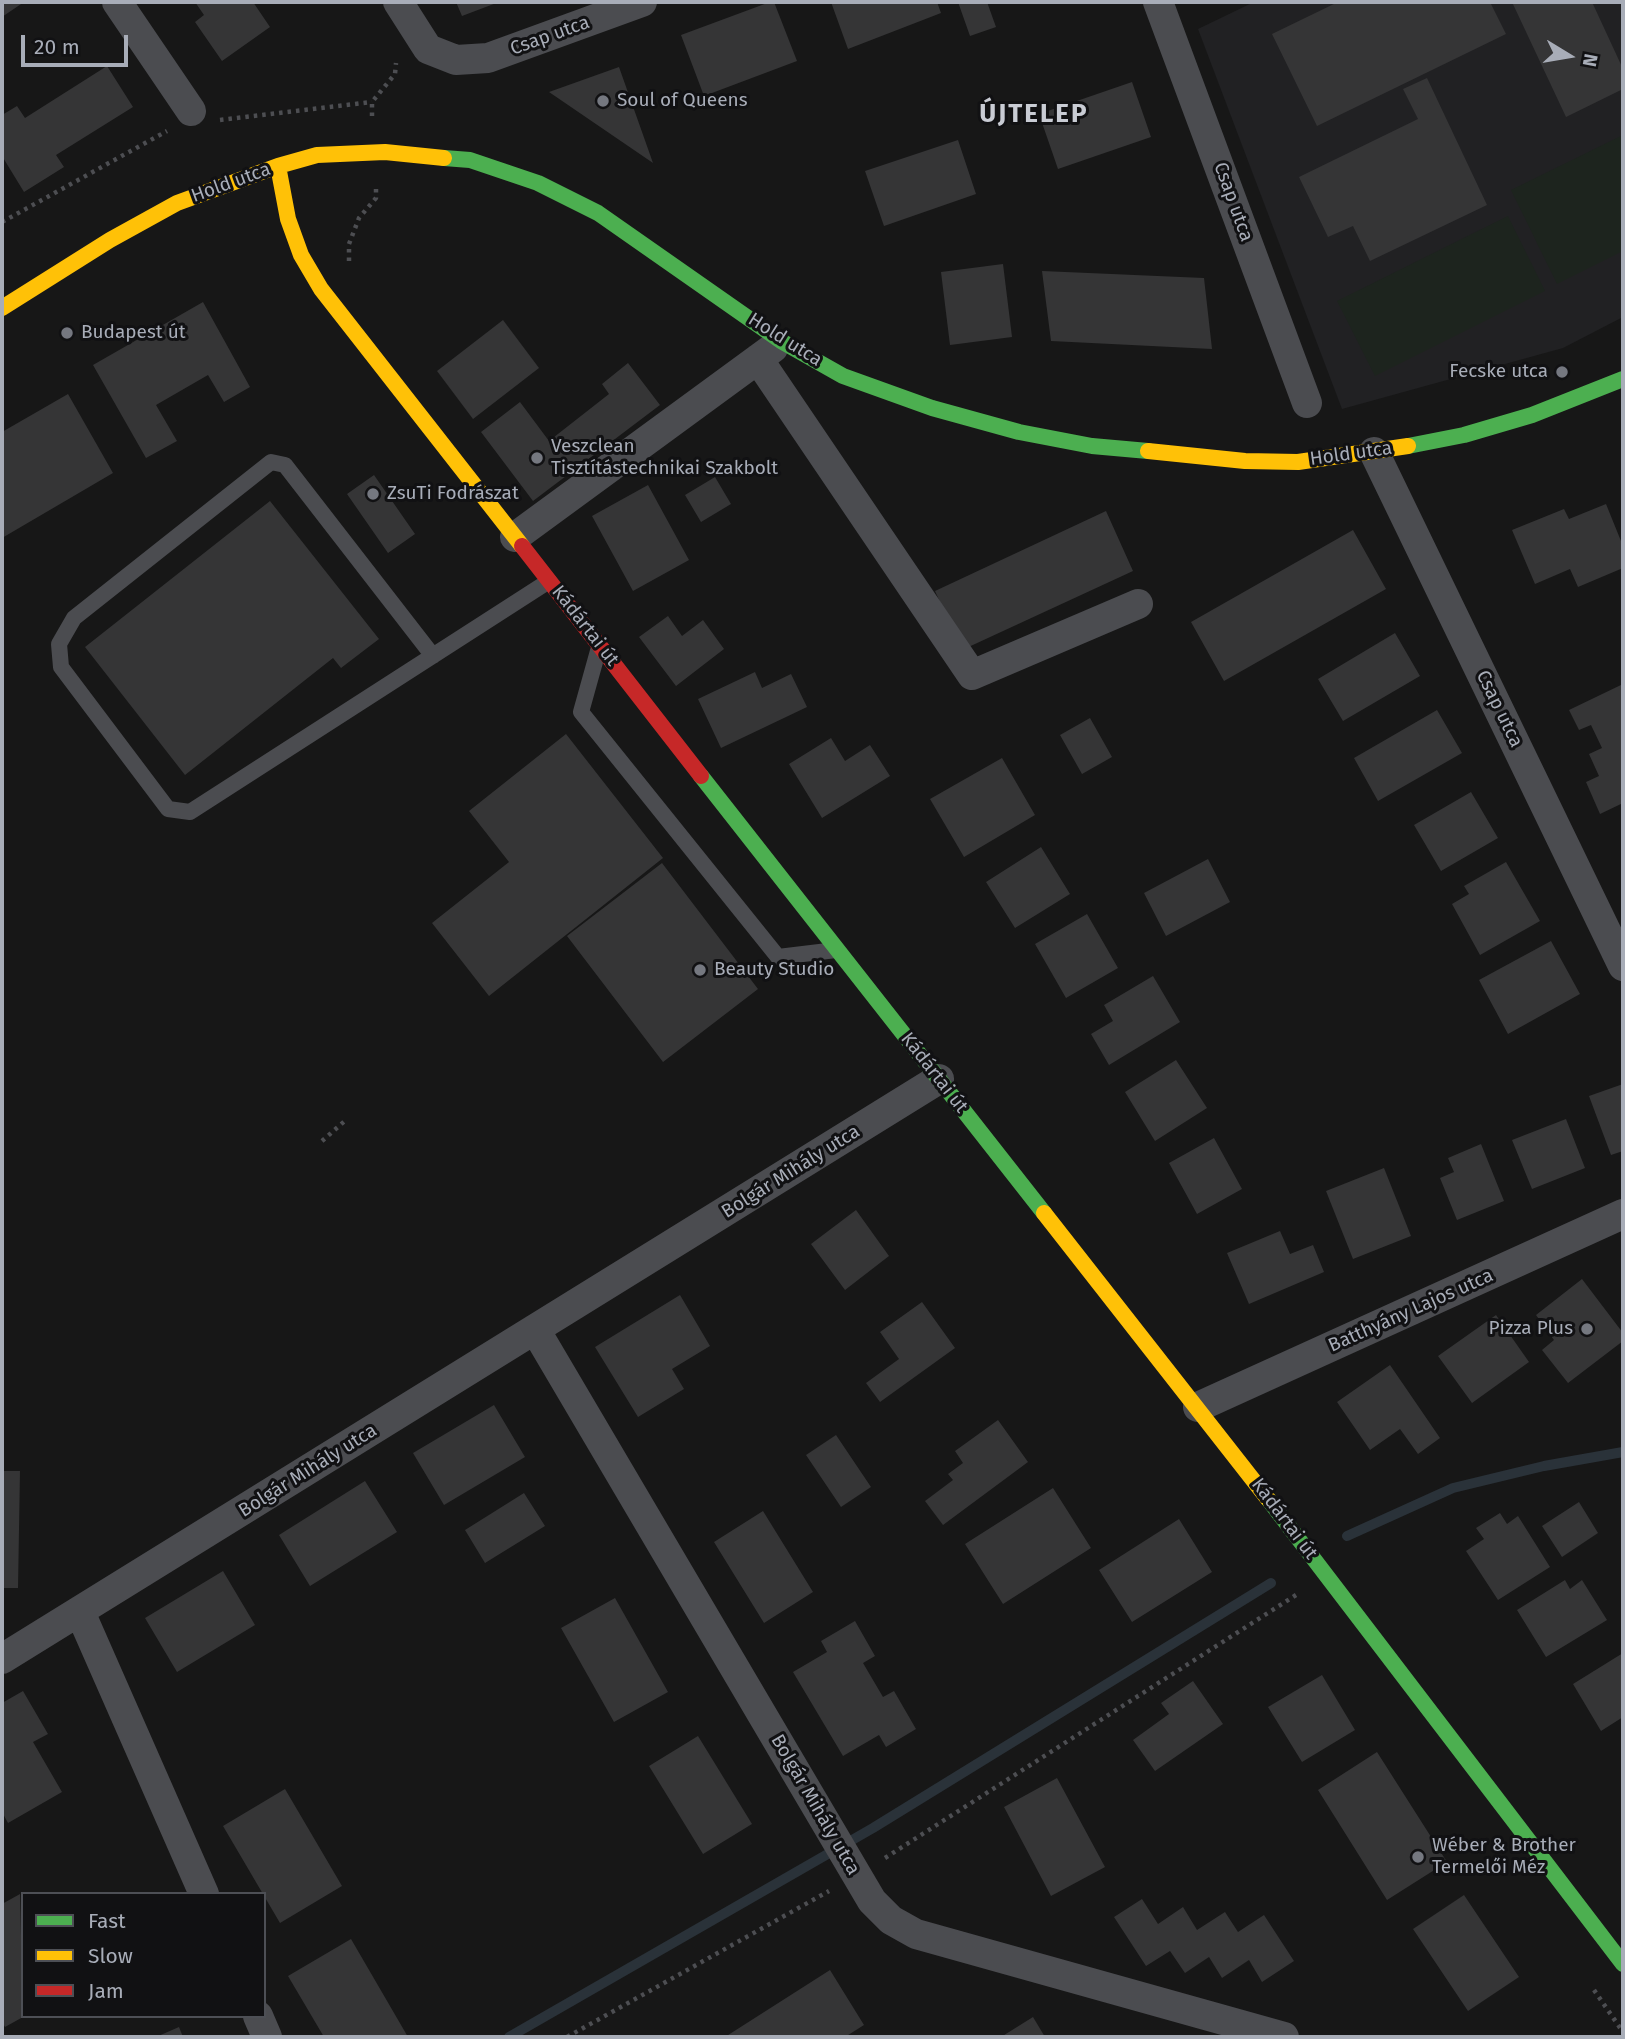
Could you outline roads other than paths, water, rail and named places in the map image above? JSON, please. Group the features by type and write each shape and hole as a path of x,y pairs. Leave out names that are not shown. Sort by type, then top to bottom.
{"street":[{"path":"117,2 191,111"},
{"name":"Csap utca","path":"398,2 428,49 456,60 488,58 642,2"},
{"name":"Csap utca","path":"1158,2 1307,403"},
{"name":"Hold utca","path":"2,308 110,240 177,203 278,166 317,155 385,152 470,160 538,183 598,214 770,350 932,408 1019,432 1092,446 1245,461 1298,462 1374,453 1464,435 1520,418 1623,379"},
{"name":"Kádártai út","path":"278,166 288,219 302,255 321,289 1198,1407 1623,1964"},
{"path":"515,537 770,350 972,675 1138,604"},
{"name":"Csap utca","path":"1374,453 1623,966"},
{"name":"Bolgár Mihály utca","path":"2,1659 536,1331 939,1079"},
{"name":"Batthyány Lajos utca","path":"1198,1407 1623,1214"},
{"name":"Bolgár Mihály utca","path":"536,1331 853,1870 872,1901 891,1920 916,1934 1284,2037"},
{"path":"80,1612 203,1892"},
{"path":"259,2018 267,2037"}],"lane":[{"path":"433,656 285,466 271,462 74,618 59,645 61,667 168,809 190,812 550,581"},
{"path":"600,645 581,712 778,957 838,950"}],"waterway":[{"path":"1347,1536 1453,1488 1544,1466 1623,1452"},
{"path":"509,2037 873,1828 1271,1583"}],"place":[{"name":"Soul of Queens","path":"603,101"},
{"name":"Budapest út","path":"67,333"},
{"name":"Fecske utca","path":"1562,372"},
{"name":"Veszclean Tisztítástechnikai Szakbolt","path":"537,458"},
{"name":"ZsuTi Fodrászat","path":"373,494"},
{"name":"Beauty Studio","path":"700,970"},
{"name":"Pizza Plus","path":"1587,1329"},
{"name":"Wéber & Brother Termelői Méz","path":"1418,1857"}],"district":[{"name":"ÚJTELEP","path":"1034,115"}]}
